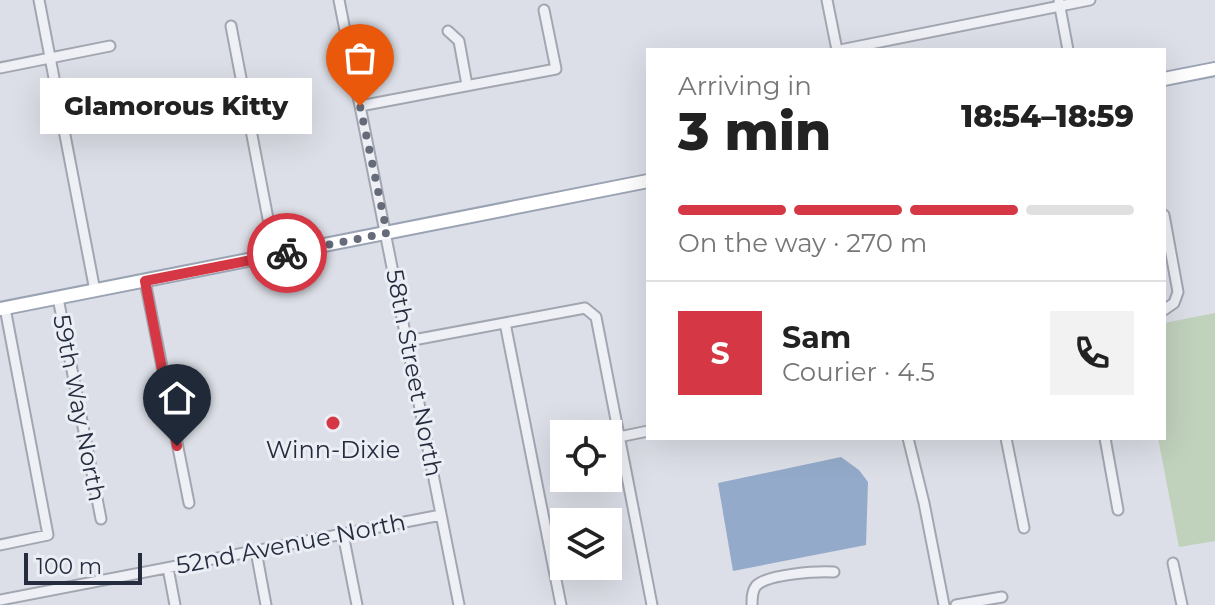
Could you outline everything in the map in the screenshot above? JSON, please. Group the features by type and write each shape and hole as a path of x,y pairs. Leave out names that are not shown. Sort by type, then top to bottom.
{"main road":[{"path":"1166,79 1215,69"},
{"path":"3,309 646,181"}],"street":[{"path":"39,0 95,291"},
{"name":"58th Street North","path":"339,0 459,605"},
{"path":"827,0 838,48"},
{"path":"847,48 1059,3 1090,0"},
{"path":"1059,3 1068,48"},
{"path":"360,106 556,69 544,10"},
{"path":"231,26 275,255"},
{"path":"448,31 459,41 467,85"},
{"path":"0,68 110,46"},
{"path":"1166,226 1178,292 1174,303 1166,309"},
{"path":"145,281 189,503"},
{"name":"59th Way North","path":"58,298 101,519"},
{"path":"408,341 585,308 596,317 616,420"},
{"path":"0,545 48,535 3,309"},
{"path":"505,323 561,605"},
{"path":"622,436 646,431"},
{"path":"908,440 944,605"},
{"path":"1006,440 1024,528"},
{"path":"1105,440 1118,510"},
{"path":"622,452 652,605"},
{"name":"52nd Avenue North","path":"0,600 441,515"},
{"path":"343,534 357,605"},
{"path":"256,551 266,605"},
{"path":"1173,563 1182,605"},
{"path":"168,568 175,605"},
{"path":"752,605 754,589 760,583 804,573 834,572"},
{"path":"956,605 1002,597"}],"green space":[{"path":"1215,313 1215,541 1179,547 1158,440 1166,440 1166,323"}],"water":[{"path":"841,457 859,470 868,482 866,545 733,571 718,483"}],"way so far":[{"path":"287,253 387,233 360,106"}],"place":[{"name":"Glamorous Kitty","path":"360,106"},
{"name":"Winn-Dixie","path":"333,423"}],"route":[{"path":"177,446 145,281 287,253"}]}
